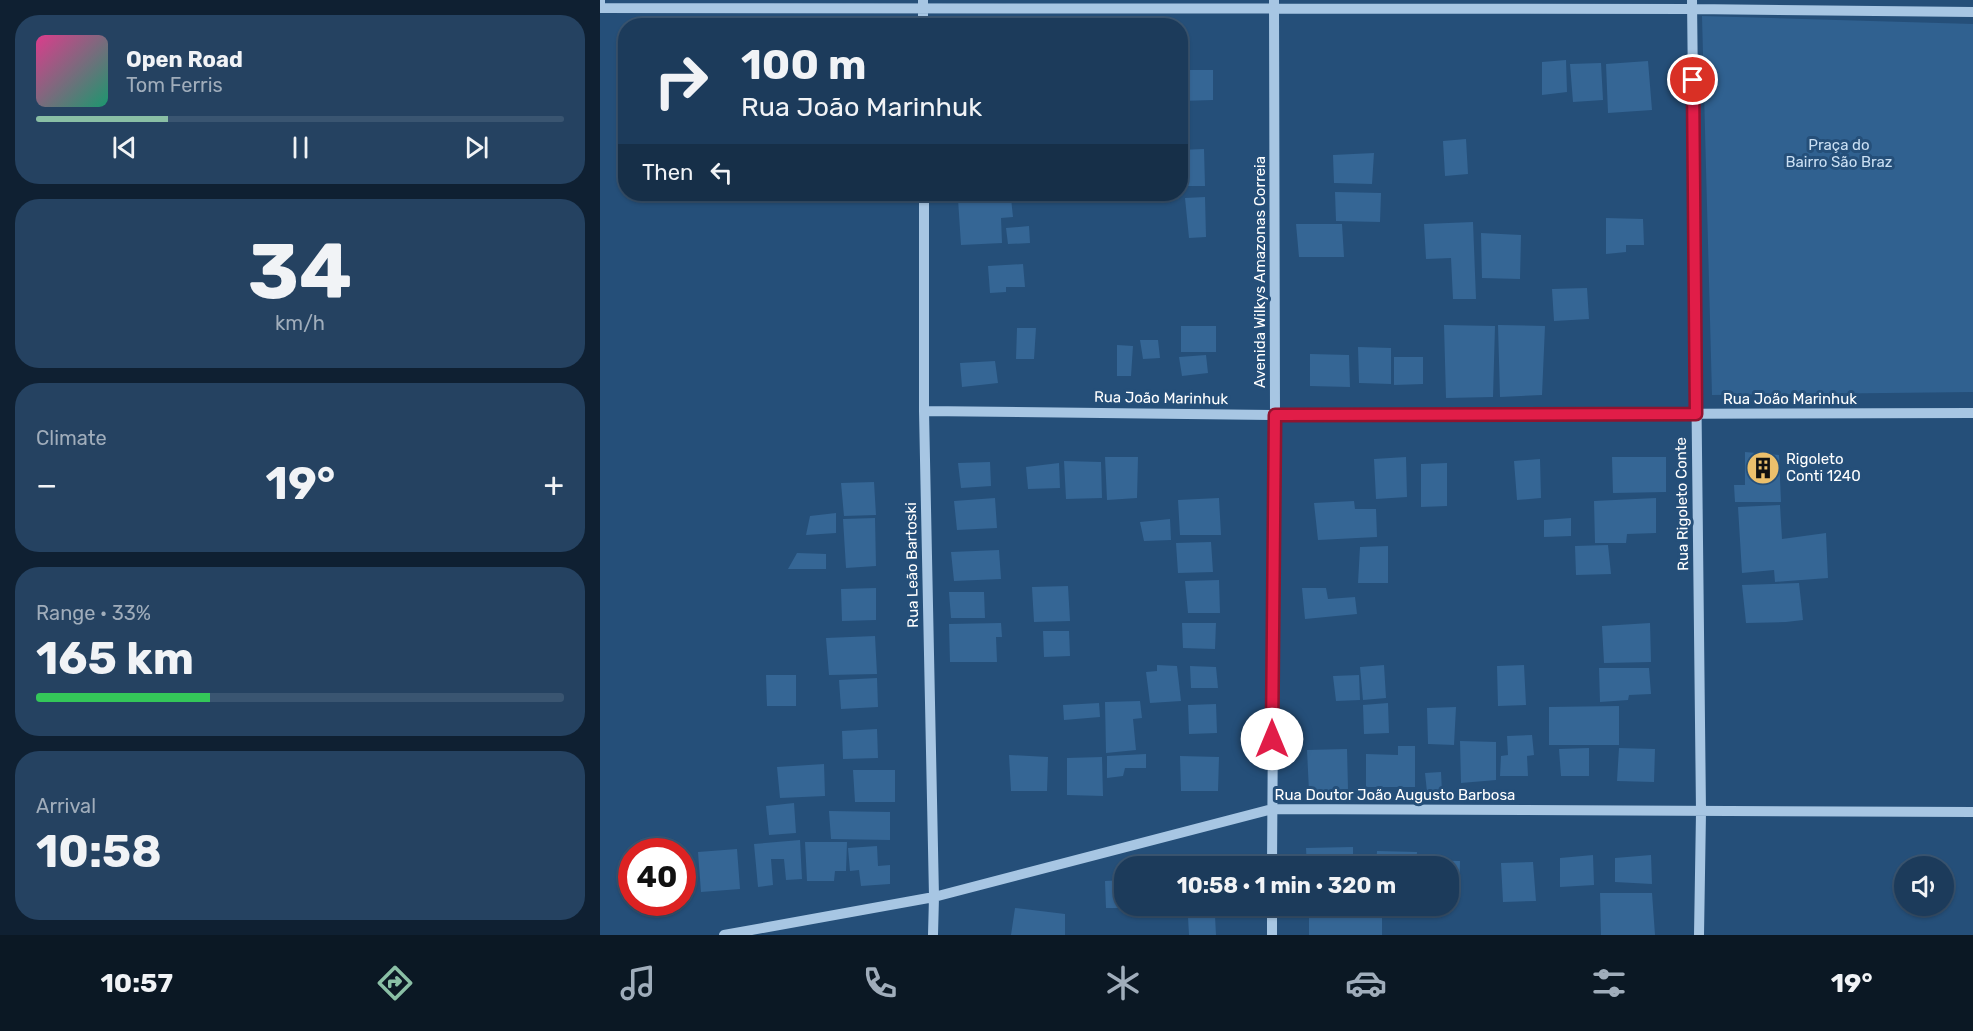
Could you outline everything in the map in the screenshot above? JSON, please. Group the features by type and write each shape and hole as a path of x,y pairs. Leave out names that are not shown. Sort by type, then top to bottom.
{"street":[{"path":"600,0 600,8 923,5 1692,4 1973,12"},
{"name":"Rua Rigoleto Conte","path":"1692,4 1701,812 1699,935"},
{"name":"Avenida Wilkys Amazonas Correia","path":"1272,856 1275,415 1274,5"},
{"name":"Rua Leão Bartoski","path":"924,201 924,411 933,935"},
{"name":"Rua João Marinhuk","path":"924,411 1275,415 1973,413"},
{"name":"Rua Doutor João Augusto Barbosa","path":"724,935 934,897 1272,809 1973,812"},
{"path":"1272,916 1272,935"}],"green space":[{"name":"Praça do Bairro São Braz","path":"1702,16 1973,24 1973,392 1712,395"}],"building":[{"path":"1566,60 1567,92 1542,95 1542,62"},
{"path":"1648,61 1652,110 1608,113 1606,64"},
{"path":"1601,63 1603,100 1573,102 1570,64"},
{"path":"1188,70 1213,70 1213,100 1188,101"},
{"path":"1466,139 1468,174 1445,176 1443,141"},
{"path":"1204,149 1205,186 1188,186 1188,150"},
{"path":"1374,153 1372,184 1334,183 1333,155"},
{"path":"1335,192 1381,193 1380,222 1336,221"},
{"path":"1205,197 1206,237 1189,238 1185,201 1188,201 1188,198"},
{"path":"958,201 1011,201 1013,217 1001,218 1002,243 961,245"},
{"path":"1606,218 1643,219 1644,245 1626,245 1626,252 1606,254"},
{"path":"1473,222 1476,299 1453,299 1451,258 1426,259 1424,224"},
{"path":"1296,224 1342,224 1344,257 1299,257"},
{"path":"1029,226 1030,243 1008,244 1006,228"},
{"path":"1481,233 1521,235 1520,279 1482,278"},
{"path":"1023,264 1025,287 1006,287 1006,292 990,293 988,266"},
{"path":"1587,288 1589,319 1554,321 1552,289"},
{"path":"1444,325 1495,326 1493,397 1446,398"},
{"path":"1498,325 1545,326 1542,395 1500,397"},
{"path":"1181,326 1216,326 1216,352 1181,352"},
{"path":"1017,328 1036,328 1034,359 1016,359"},
{"path":"1140,340 1158,340 1160,358 1143,359"},
{"path":"1117,345 1133,346 1131,376 1117,376"},
{"path":"1358,347 1391,348 1391,384 1359,383"},
{"path":"1310,354 1349,355 1350,387 1310,386"},
{"path":"1206,355 1208,373 1182,376 1179,357"},
{"path":"1394,357 1423,357 1423,384 1394,385"},
{"path":"995,361 998,383 962,387 960,363"},
{"name":"Rigoleto Conti 1240","path":"1745,452 1779,455 1781,502 1735,502 1734,485 1745,485"},
{"path":"1105,457 1138,457 1137,498 1107,500"},
{"path":"1406,457 1407,497 1376,499 1374,459"},
{"path":"1612,457 1666,457 1666,492 1613,493"},
{"path":"1540,459 1541,498 1517,500 1514,461"},
{"path":"1064,461 1101,462 1102,498 1066,499"},
{"path":"990,462 991,486 961,488 958,463"},
{"path":"1059,463 1060,488 1028,489 1026,467"},
{"path":"1447,463 1447,506 1421,507 1421,464"},
{"path":"874,482 876,515 844,516 841,483"},
{"path":"995,498 997,528 957,530 954,501"},
{"path":"1219,498 1221,535 1180,535 1178,500"},
{"path":"1656,498 1656,533 1627,534 1626,543 1595,543 1594,501"},
{"path":"1354,501 1355,509 1376,509 1377,537 1318,540 1314,503"},
{"path":"1780,505 1782,539 1826,533 1828,578 1775,582 1774,570 1742,573 1738,507"},
{"path":"836,513 836,533 806,535 810,516"},
{"path":"875,518 876,566 846,568 843,519"},
{"path":"1571,518 1571,536 1544,537 1544,520"},
{"path":"1170,519 1171,540 1144,541 1140,522"},
{"path":"1211,542 1213,572 1178,573 1176,543"},
{"path":"1608,545 1611,574 1576,575 1575,546"},
{"path":"1388,546 1388,583 1358,583 1360,547"},
{"path":"999,550 1001,579 954,581 951,552"},
{"path":"797,553 826,554 826,569 788,569"},
{"path":"1219,580 1220,613 1188,613 1185,581"},
{"path":"1799,583 1803,620 1746,623 1742,585"},
{"path":"1068,586 1070,621 1034,622 1032,587"},
{"path":"876,588 876,620 842,621 841,589"},
{"path":"1302,588 1326,588 1328,599 1355,597 1357,614 1305,619"},
{"path":"949,592 984,592 985,618 951,618"},
{"path":"1001,623 1002,637 996,637 997,662 950,662 949,624"},
{"path":"1182,623 1216,623 1215,649 1183,648"},
{"path":"1650,623 1651,662 1604,663 1602,626"},
{"path":"1043,631 1069,631 1070,656 1044,657"},
{"path":"875,636 877,674 829,675 826,638"},
{"path":"1157,665 1177,666 1181,701 1150,703 1146,672 1157,671"},
{"path":"1384,665 1386,698 1363,700 1360,667"},
{"path":"1524,665 1526,705 1498,706 1497,666"},
{"path":"1190,666 1216,667 1218,688 1191,688"},
{"path":"1599,668 1649,668 1651,694 1629,695 1628,700 1600,702"},
{"path":"766,675 796,675 796,706 767,706"},
{"path":"1359,675 1360,700 1336,701 1333,676"},
{"path":"877,678 878,707 841,709 839,680"},
{"path":"1140,701 1142,718 1133,719 1136,750 1106,753 1105,702"},
{"path":"1099,703 1100,717 1064,720 1063,705"},
{"path":"1388,703 1389,733 1364,734 1363,705"},
{"path":"1216,704 1217,733 1189,734 1188,705"},
{"path":"1619,706 1619,745 1549,745 1549,707"},
{"path":"1456,707 1454,745 1428,744 1427,708"},
{"path":"877,729 878,758 843,759 842,731"},
{"path":"1532,735 1534,755 1527,756 1528,776 1500,776 1501,756 1508,755 1507,736"},
{"path":"1460,741 1496,742 1496,780 1461,783"},
{"path":"1398,746 1415,746 1415,787 1366,787 1366,754 1398,755"},
{"path":"1589,748 1589,776 1561,776 1559,749"},
{"path":"1619,748 1655,749 1654,782 1617,781"},
{"path":"1347,749 1348,789 1309,791 1307,750"},
{"path":"1146,754 1146,768 1125,768 1123,776 1107,778 1107,756"},
{"path":"1009,755 1048,757 1047,791 1011,791"},
{"path":"1180,756 1219,757 1218,791 1181,791"},
{"path":"1102,757 1103,796 1067,795 1067,758"},
{"path":"824,764 825,796 780,798 777,767"},
{"path":"853,770 895,770 895,802 855,802"},
{"path":"1441,772 1442,792 1427,792 1425,773"},
{"path":"794,803 796,833 769,835 766,806"},
{"path":"829,811 890,812 890,840 831,839"},
{"path":"800,840 802,879 786,880 784,859 771,859 773,885 758,887 754,844"},
{"path":"805,842 847,842 846,871 835,871 834,881 807,881"},
{"path":"877,846 878,866 890,865 890,884 861,886 859,870 850,871 848,848"},
{"path":"1353,847 1353,856 1306,856 1306,848"},
{"path":"737,849 740,889 701,892 698,852"},
{"path":"1377,851 1417,852 1417,856 1377,856"},
{"path":"1593,855 1594,885 1560,887 1560,858"},
{"path":"1651,855 1652,884 1615,882 1615,858"},
{"path":"1533,862 1536,901 1503,902 1501,863"},
{"path":"1105,881 1114,881 1114,908 1106,908"},
{"path":"1600,893 1652,893 1655,935 1601,935"},
{"path":"1015,908 1065,914 1065,935 1011,935"},
{"path":"1215,916 1216,935 1189,935 1188,917"},
{"path":"1309,916 1382,916 1382,935 1309,935"}],"place":[{"name":"Rigoleto Conti 1240","path":"1763,468"}],"route":[{"path":"1272,739 1275,415 1696,414 1693,80"}]}
